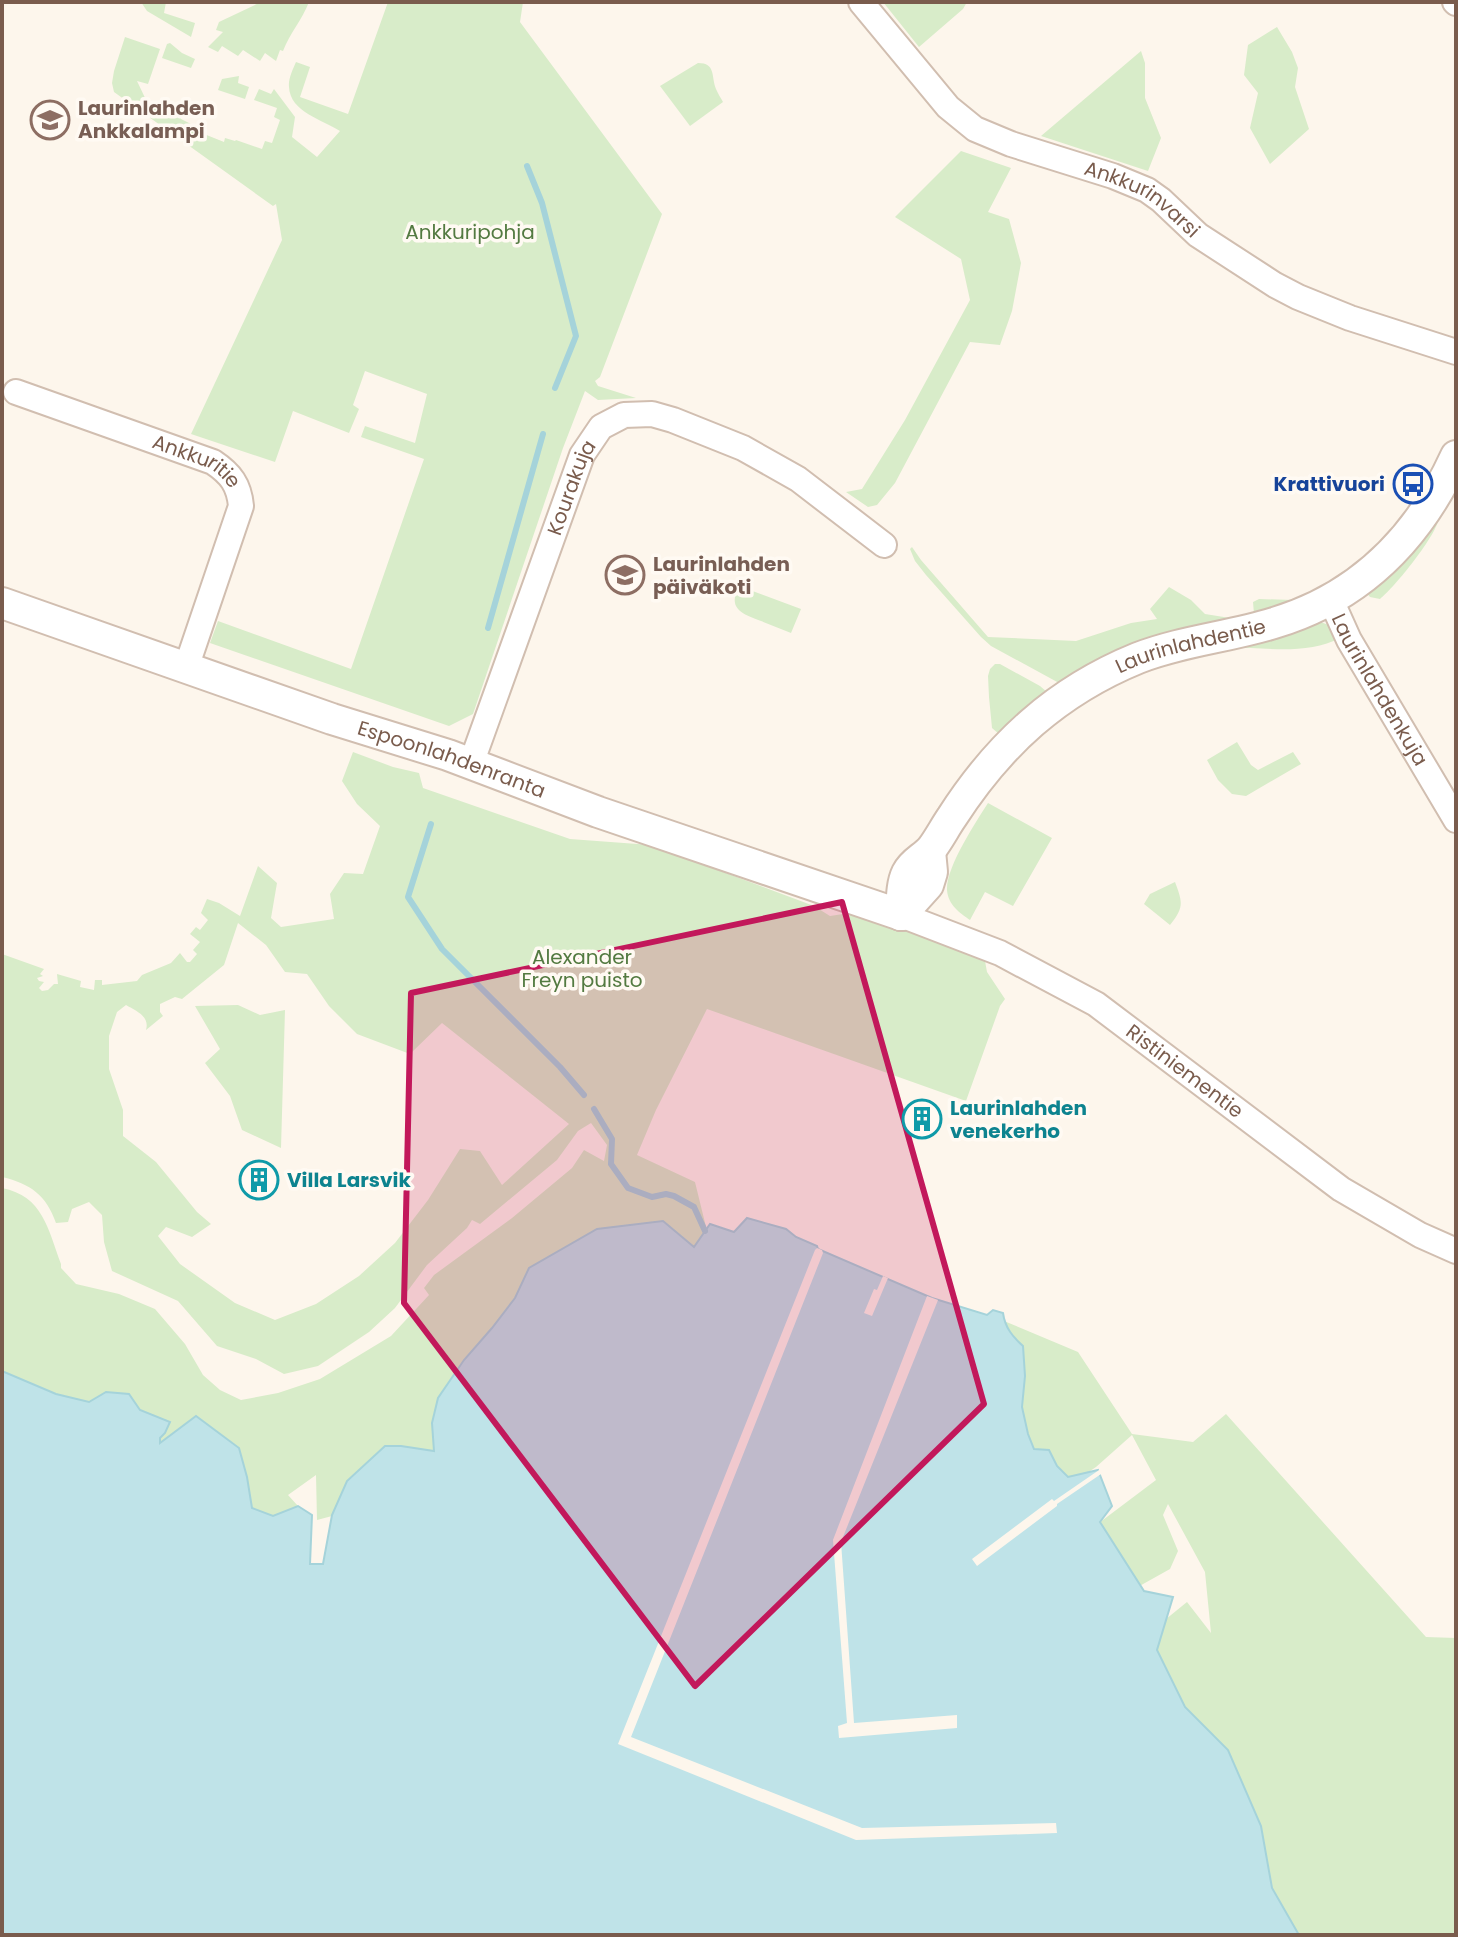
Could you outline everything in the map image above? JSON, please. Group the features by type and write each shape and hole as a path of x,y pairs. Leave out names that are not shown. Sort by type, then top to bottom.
{"street":[{"name":"Ankkurinvarsi","path":"861,2 948,107 975,129 1147,190 1198,235 1275,285 1350,318 1456,352"},
{"name":"Ankkuritie","path":"16,392 213,462 236,483 241,506 186,668"},
{"name":"Kourakuja","path":"471,764 582,455 601,427 624,415 652,414 743,448 798,479 884,545"},
{"name":"Laurinlahdentie","path":"901,915 928,885 932,872 930,851 965,798 1000,752 1031,722 1060,699 1096,677 1139,658 1171,647 1275,623 1331,600 1379,565 1410,534 1439,490 1456,456"},
{"name":"Laurinlahdenkuja","path":"1331,600 1349,640 1456,820"},
{"name":"Espoonlahdenranta","path":"2,603 901,915"},
{"name":"Ristiniementie","path":"901,915 1000,953 1096,1004 1341,1189 1420,1235 1456,1251"}],"highlighted area":[{"path":"842,902 984,1404 695,1686 404,1303 411,993"}],"green space":[{"path":"141,2 166,2 164,13 195,23 191,37 147,11"},
{"path":"261,2 309,2 276,61 265,53 260,61 243,50 238,56 222,46 218,52 208,47 223,32 216,30 219,22"},
{"name":"Ankkuripohja","path":"388,2 523,2 520,22 662,214 600,377 595,381 598,386 636,398 598,400 585,391 473,714 449,726 210,643 218,621 351,669 424,459 361,437 365,426 415,443 427,394 365,371 353,405 359,409 349,433 293,411 275,462 191,434 282,240 276,204 273,206 114,92 112,83 125,37 160,49 148,84 137,81 147,102 181,110 181,119 193,125 194,130 224,142 225,138 236,140 262,149 265,141 272,143 280,120 274,117 277,108 254,100 259,89 271,94 274,89 295,117 292,137 317,157 340,131 308,114 295,103 289,84 296,62 310,67 300,97 348,114"},
{"path":"883,2 967,2 919,47"},
{"path":"1277,27 1298,68 1295,87 1309,129 1270,164 1250,128 1258,93 1244,75 1248,45"},
{"path":"170,43 195,59 191,68 162,58"},
{"path":"1141,51 1145,63 1145,98 1161,138 1148,171 1041,136"},
{"path":"698,63 708,65 712,71 723,102 690,126 660,86"},
{"path":"239,76 238,83 249,87 245,99 218,90 222,79"},
{"path":"961,151 1011,168 988,212 1009,219 1021,263 1012,311 1000,345 970,342 895,483 877,505 868,507 846,492 862,489 905,420 970,300 961,259 895,217"},
{"path":"1439,517 1424,548 1395,584 1380,599 1370,597 1366,592"},
{"path":"912,547 988,637 1076,641 1131,623 1157,619 1150,609 1169,587 1191,600 1205,614 1230,618 1134,645 1088,664 1059,683 991,646 981,637 915,561"},
{"path":"739,586 801,609 791,633 738,610 735,600"},
{"path":"1259,599 1293,600 1292,603 1254,614 1253,602"},
{"path":"1312,622 1329,625 1340,638 1301,649 1230,647"},
{"path":"995,664 1047,692 999,734 992,728 989,697 988,676"},
{"path":"1237,742 1251,765 1258,770 1293,752 1301,764 1246,796 1232,794 1218,780 1207,760"},
{"name":"Alexander Freyn puisto","path":"353,752 419,773 423,788 570,839 651,845 814,906 830,916 856,912 985,961 987,972 1005,999 966,1101 707,1009 637,1155 695,1182 708,1235 702,1331 323,1564 332,1516 317,1520 316,1475 288,1495 312,1515 270,1550 2,1483 2,1188 27,1198 35,1206 47,1227 61,1268 76,1284 119,1294 155,1309 185,1344 203,1375 220,1390 241,1400 278,1393 320,1379 391,1336 429,1295 424,1288 434,1275 512,1218 572,1168 584,1150 604,1161 607,1145 591,1123 578,1131 557,1160 480,1224 472,1220 427,1265 395,1308 369,1332 318,1366 284,1374 256,1359 217,1346 178,1301 112,1271 104,1242 102,1215 89,1202 72,1209 68,1222 56,1223 36,1192 2,1177 2,954 44,969 40,974 43,976 37,978 44,982 39,988 42,991 58,984 57,974 81,981 80,987 94,990 95,980 102,980 102,985 137,981 142,975 171,963 180,953 187,962 197,954 193,950 200,942 190,934 196,927 200,930 208,920 201,913 207,899 240,916 258,866 277,883 271,918 281,927 334,919 330,894 344,873 363,874 380,826 357,804 342,781","holes":["238,923 266,945 285,972 307,974 329,1006 357,1034 410,1054 442,1023 569,1124 502,1185 480,1151 460,1149 428,1200 395,1243 359,1276 316,1304 275,1320 235,1303 180,1264 158,1236 166,1227 192,1237 211,1224 197,1212 156,1162 123,1136 123,1110 109,1069 109,1036 117,1012 126,1005 138,1012 146,1021 146,1030 163,1016 160,1004 175,997 182,999 224,965"]},
{"path":"988,803 1052,838 1013,906 985,892 970,920 950,900 948,880 963,845"},
{"path":"1175,882 1181,904 1170,925 1144,904 1150,894"},
{"path":"238,1005 260,1015 285,1010 281,1148 242,1130 230,1096 205,1063 220,1049 195,1006"},
{"path":"1004,1321 1078,1352 1132,1434 1193,1442 1226,1414 1426,1637 1456,1638 1456,1935 1242,1935 1139,1641 1187,1602 1211,1633 1205,1572 1168,1504 1163,1515 1178,1551 1170,1569 1127,1593 1079,1538 1156,1480 1132,1435 1096,1467 1021,1518"}],"water":[{"path":"747,1218 786,1229 818,1249 932,1298 987,1315 993,1310 1003,1313 1010,1332 1023,1346 1025,1376 1022,1407 1034,1449 1049,1450 1057,1466 1068,1477 1098,1470 1112,1506 1100,1522 1144,1591 1173,1597 1157,1650 1185,1707 1228,1750 1261,1826 1272,1888 1299,1935 2,1935 2,1371 56,1394 89,1402 106,1392 129,1394 140,1410 170,1422 160,1443 196,1416 239,1448 252,1508 273,1516 298,1506 312,1515 310,1564 323,1564 332,1515 347,1481 385,1446 434,1451 432,1423 438,1398 464,1360 515,1298 529,1268 597,1229 663,1221 694,1247 710,1224 734,1232"}],"pier":[{"path":"817,1248 823,1253 631,1737 862,1828 1056,1823 1057,1833 856,1840 618,1744"},
{"path":"883,1276 888,1278 872,1316 864,1313 874,1289 877,1290"},
{"path":"927,1296 938,1300 841,1542 854,1723 957,1715 957,1728 839,1738 838,1726 847,1723 833,1540"},
{"path":"1102,1468 1104,1472 977,1566 972,1559 1052,1499 1054,1501"}],"waterway":[{"path":"527,166 542,203 576,336 555,388"},
{"path":"488,628 543,434"},
{"path":"431,824 408,897 442,949 584,1095"},
{"path":"594,1109 612,1139 611,1164 628,1188 652,1197 674,1196 694,1207 705,1231"}],"place":[{"name":"Laurinlahden Ankkalampi","path":"50,120"},
{"name":"Krattivuori","path":"1413,484"},
{"name":"Laurinlahden päiväkoti","path":"625,575"},
{"name":"Laurinlahden venekerho","path":"922,1119"},
{"name":"Villa Larsvik","path":"259,1180"}]}
